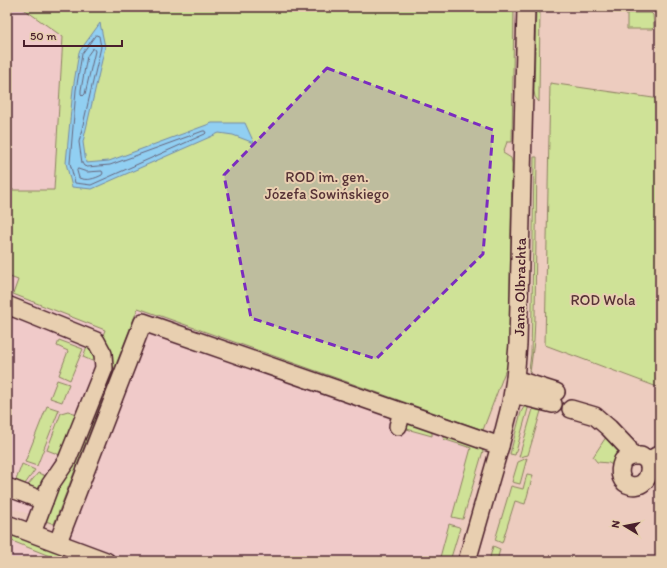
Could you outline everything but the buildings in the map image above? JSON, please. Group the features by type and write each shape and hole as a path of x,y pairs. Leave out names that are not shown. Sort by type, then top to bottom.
{"street":[{"name":"Jana Olbrachta","path":"467,561 500,446 514,386 518,344 526,7"},
{"path":"7,305 96,341 103,354 104,368 67,460 50,485 32,533"},
{"path":"58,542 143,322 400,419 439,432 500,446"},
{"path":"514,386 554,398"},
{"path":"571,409 595,416 628,448 631,456"},
{"path":"631,456 654,458 646,481 639,485 632,486 625,483 620,476 620,468 623,460 631,456"},
{"path":"7,487 44,501"},
{"path":"7,524 106,561"}],"highlighted area":[{"path":"327,68 493,130 483,254 376,359 251,318 224,175"}],"shaded area":[{"path":"7,7 21,7 63,36 54,191 12,190 7,178"},
{"path":"7,261 483,430 481,450 448,561 122,561 50,533 53,524 16,509 7,514"},
{"path":"7,539 62,561 7,561"}],"green space":[{"name":"ROD im. gen. Józefa Sowińskiego","path":"21,7 514,7 512,142 507,142 503,153 511,158 512,164 509,361 483,430 138,308 54,524 43,520 112,356 102,338 105,330 13,294 18,280 7,276 7,178 12,190 54,190 63,37"},
{"path":"536,7 540,7 539,102 535,97 534,91"},
{"path":"627,13 651,13 653,15 654,27 652,29 627,29"},
{"name":"ROD Wola","path":"550,83 660,99 660,388 545,345"},
{"path":"534,157 537,157 535,317 530,373 529,370 531,354"},
{"path":"59,340 83,349 70,380 59,375 68,351 57,346"},
{"path":"87,346 94,350 97,363 83,357"},
{"path":"57,380 69,384 62,402 50,398"},
{"path":"529,405 515,455 510,454 521,412 524,407"},
{"path":"47,406 59,410 37,466 25,462"},
{"path":"533,409 541,411 528,455 519,457"},
{"path":"68,411 77,414 60,455 47,450 61,413"},
{"path":"411,423 431,430 432,436 403,428"},
{"path":"608,434 620,449 618,456 612,465 609,463 597,462 593,457"},
{"path":"446,435 480,446 483,451 463,519 452,517 471,448 443,439"},
{"path":"527,458 520,484 512,482 518,462"},
{"path":"22,464 35,470 25,484 16,480"},
{"path":"38,473 46,476 42,488 36,491 28,487 28,485"},
{"path":"527,474 533,475 525,504 515,501 502,543 495,540 511,486 523,489"},
{"path":"449,524 460,528 450,561 439,561"},
{"path":"7,531 87,561 62,561 7,539"},
{"path":"493,546 500,549 497,561 489,561"}],"water":[{"path":"100,23 105,47 83,142 86,163 109,161 212,123 245,123 254,143 233,135 219,133 92,189 72,187 66,163 73,89 79,52"}]}
